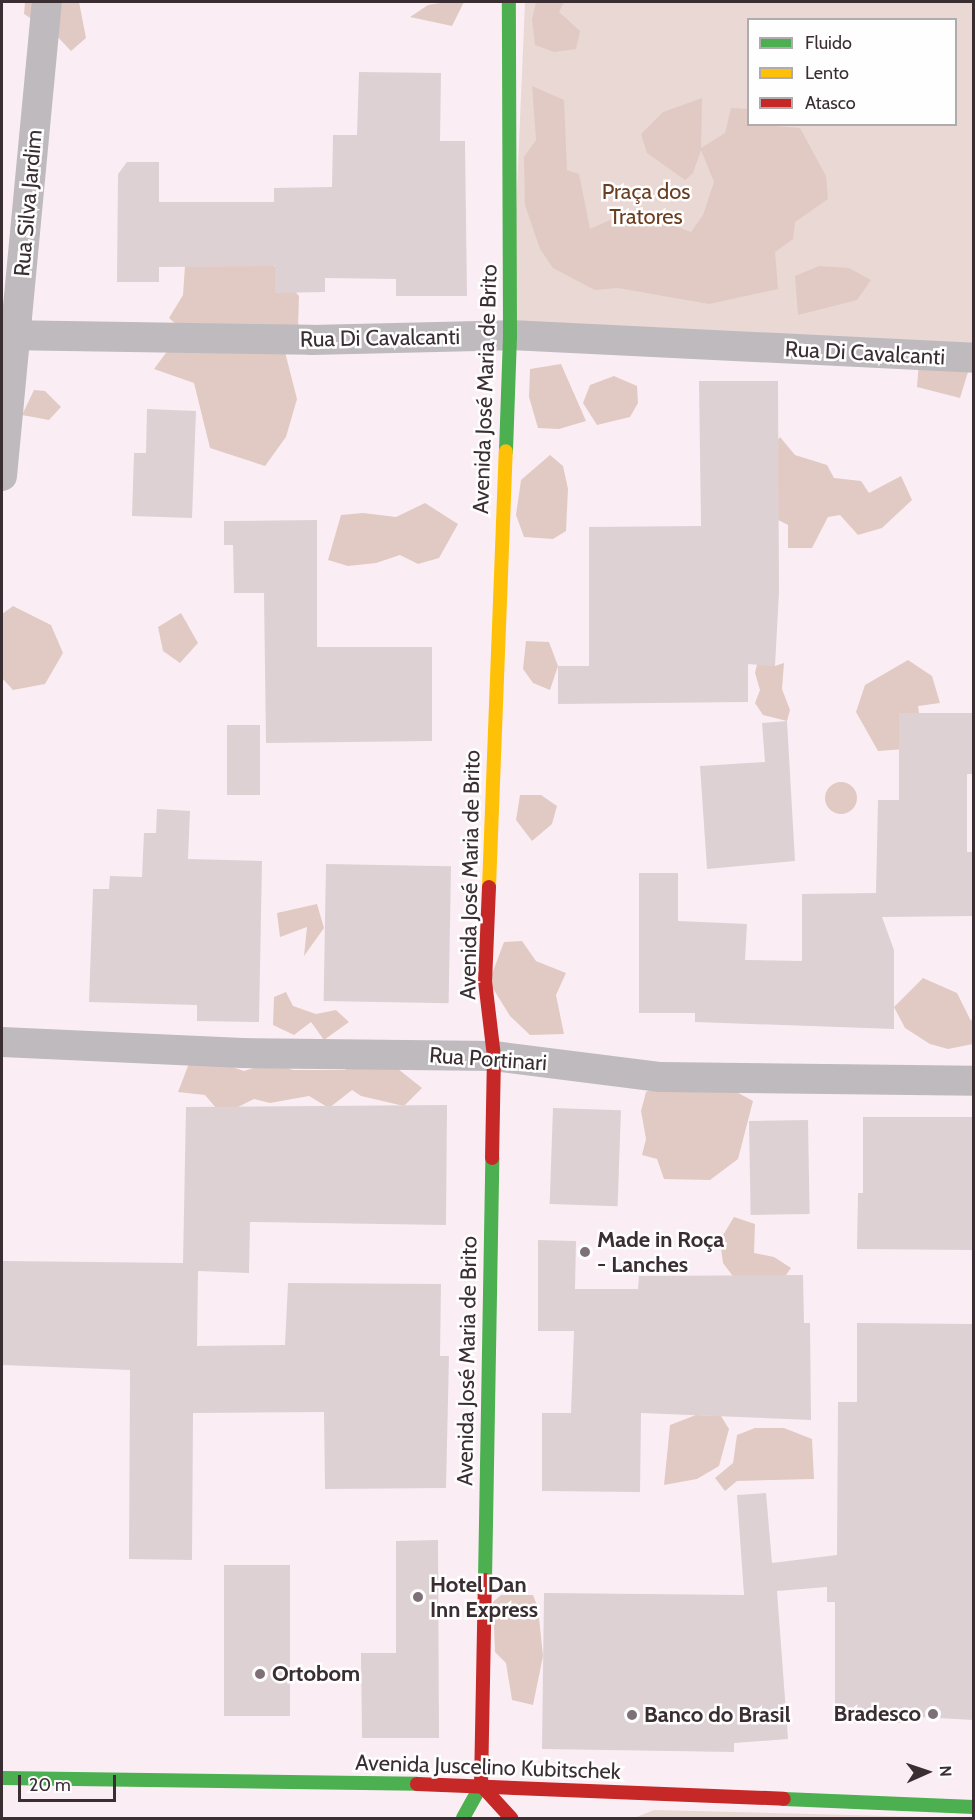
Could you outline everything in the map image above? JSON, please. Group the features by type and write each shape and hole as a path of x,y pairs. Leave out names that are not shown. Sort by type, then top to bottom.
{"main road":[{"name":"Avenida José Maria de Brito","path":"481,1785 494,1056 485,981 510,335 509,2"},
{"name":"Avenida Juscelino Kubitschek","path":"2,1778 481,1785 974,1807"},
{"path":"463,1818 481,1785 511,1818"}],"street":[{"name":"Rua Silva Jardim","path":"2,476 9,335 47,2"},
{"name":"Rua Di Cavalcanti","path":"9,335 311,340 510,335 974,358"},
{"name":"Rua Portinari","path":"2,1042 243,1053 494,1056 661,1077 974,1082"}],"green space":[{"name":"Praça dos Tratores","path":"525,2 973,2 973,343 511,330"},
{"path":"654,1810 969,1818 634,1818"}],"shaded area":[{"path":"25,2 79,2 86,38 71,51 54,33 24,14"},
{"path":"464,2 452,26 410,17 428,5"},
{"path":"536,2 564,2 559,12 580,31 576,49 554,52 535,45 532,19"},
{"path":"532,86 564,100 567,170 579,174 590,229 619,216 663,221 691,232 703,215 714,182 701,150 693,173 685,180 647,153 641,134 663,112 702,98 701,148 725,133 731,108 747,109 747,126 800,128 826,176 828,199 795,222 793,239 775,252 778,289 709,304 618,288 595,290 553,268 540,249 525,205 524,157 536,140"},
{"path":"185,266 274,266 299,296 298,329 284,348 297,399 286,437 265,466 210,448 194,383 154,369 183,330 169,318 183,295"},
{"path":"819,266 849,268 871,280 857,300 798,315 795,276"},
{"path":"920,350 968,372 960,398 917,387"},
{"path":"561,364 586,421 559,429 538,428 529,397 530,369"},
{"path":"614,376 637,386 638,403 630,417 597,425 583,403 590,385"},
{"path":"34,390 45,391 61,407 49,420 22,415"},
{"path":"780,437 795,455 827,465 834,478 861,481 869,493 901,476 912,500 882,528 858,535 840,515 828,517 812,548 788,548 788,525 763,512 770,450"},
{"path":"550,455 563,466 568,489 566,531 553,539 524,537 516,515 521,480"},
{"path":"425,503 458,524 439,558 418,564 400,555 376,563 348,566 328,560 341,515 363,513 396,517"},
{"path":"13,606 51,625 63,653 45,684 13,690 2,678 2,614"},
{"path":"181,613 198,643 180,663 163,651 158,627"},
{"path":"526,641 549,642 558,666 550,690 533,683 523,669"},
{"path":"759,656 775,666 784,663 782,689 790,710 787,721 763,715 755,703 760,690 755,673"},
{"path":"908,660 932,676 940,703 918,706 921,725 905,749 878,751 856,712 865,685"},
{"path":"841,782 853,786 857,798 853,810 841,814 829,810 825,798 829,786"},
{"path":"520,795 541,795 557,806 552,824 532,841 516,820"},
{"path":"317,904 324,928 304,956 307,927 280,937 277,913"},
{"path":"522,941 536,961 566,973 556,995 564,1034 530,1035 510,1016 489,982 504,942"},
{"path":"923,978 957,993 971,1021 973,1016 973,1044 948,1049 930,1044 905,1028 894,1007"},
{"path":"286,992 293,1006 316,1014 336,1010 349,1022 324,1040 311,1022 294,1035 273,1025 274,997"},
{"path":"193,1053 244,1071 272,1062 293,1070 345,1070 364,1057 388,1061 422,1088 404,1106 361,1096 352,1090 329,1108 309,1096 270,1103 254,1099 234,1109 216,1108 205,1095 178,1092"},
{"path":"670,1081 731,1089 753,1101 738,1159 710,1180 664,1179 657,1159 642,1155 646,1139 641,1111 646,1092"},
{"path":"734,1217 755,1224 754,1253 774,1257 791,1268 777,1288 741,1287 723,1263 720,1240"},
{"path":"696,1415 721,1416 729,1429 719,1466 697,1479 664,1485 670,1425"},
{"path":"755,1428 784,1428 812,1439 814,1479 737,1481 725,1491 715,1478 733,1463 737,1435"},
{"path":"501,1595 533,1595 538,1608 543,1656 533,1705 512,1700 506,1663 495,1652 493,1602"}],"building":[{"path":"359,72 441,73 440,141 465,141 467,296 396,296 396,279 325,278 325,292 275,293 275,266 159,267 159,282 117,282 118,174 127,162 159,162 159,202 274,202 274,188 332,187 333,135 357,135"},
{"path":"699,381 778,381 779,592 775,666 748,664 748,702 558,704 558,666 589,666 589,527 701,526"},
{"path":"147,409 196,411 192,518 132,516 134,453 146,453"},
{"path":"317,520 317,647 432,647 432,741 266,743 264,593 234,593 233,545 224,545 224,521"},
{"path":"899,713 974,713 974,774 967,774 967,852 974,852 974,916 882,917 894,950 894,1029 695,1022 695,1013 639,1013 639,873 678,873 678,921 747,924 745,960 802,961 802,894 876,893 878,800 899,800"},
{"path":"787,721 795,861 707,869 700,766 765,762 762,723"},
{"path":"227,725 260,725 260,795 227,795"},
{"path":"157,809 190,811 188,859 262,861 259,1022 197,1021 197,1005 89,1002 93,889 109,889 110,876 142,877 144,833 156,833"},
{"path":"326,864 451,866 449,1003 324,1001"},
{"path":"447,1105 446,1225 250,1222 249,1273 198,1271 197,1346 285,1345 288,1283 441,1284 440,1356 449,1356 446,1488 325,1489 324,1412 193,1413 192,1560 129,1559 130,1370 2,1365 2,1261 183,1263 186,1107"},
{"path":"553,1108 621,1110 618,1206 550,1204"},
{"path":"863,1117 974,1117 974,1250 857,1249 858,1193 863,1193"},
{"path":"808,1120 810,1214 751,1215 749,1121"},
{"path":"538,1240 576,1241 575,1289 638,1289 639,1276 803,1275 804,1323 810,1323 811,1420 641,1413 640,1492 542,1491 542,1413 571,1413 574,1331 538,1331"},
{"path":"857,1323 974,1324 973,1720 902,1716 902,1723 835,1723 835,1602 827,1602 827,1587 777,1591 788,1739 734,1743 734,1752 542,1749 544,1593 744,1595 737,1495 766,1493 772,1563 837,1555 838,1402 857,1402"},
{"name":"Hotel Dan Inn Express","path":"438,1540 439,1738 362,1738 361,1653 396,1653 396,1541"},
{"path":"224,1565 290,1565 290,1716 224,1716"}],"traffic: fast":[{"path":"506,451 510,335 509,2"},
{"path":"485,1580 492,1158"},
{"path":"2,1778 417,1784"},
{"path":"463,1818 481,1785"},
{"path":"784,1799 974,1807"}],"traffic: slow":[{"path":"489,887 506,451"}],"traffic: jam":[{"path":"489,887 485,981 494,1056 492,1158"},
{"path":"481,1785 485,1580"},
{"path":"417,1784 784,1799"},
{"path":"481,1785 511,1818"}],"place":[{"name":"Made in Roça - Lanches","path":"585,1252"},
{"name":"Hotel Dan Inn Express","path":"418,1597"},
{"name":"Ortobom","path":"260,1674"},
{"name":"Bradesco","path":"933,1714"},
{"name":"Banco do Brasil","path":"632,1715"}]}
